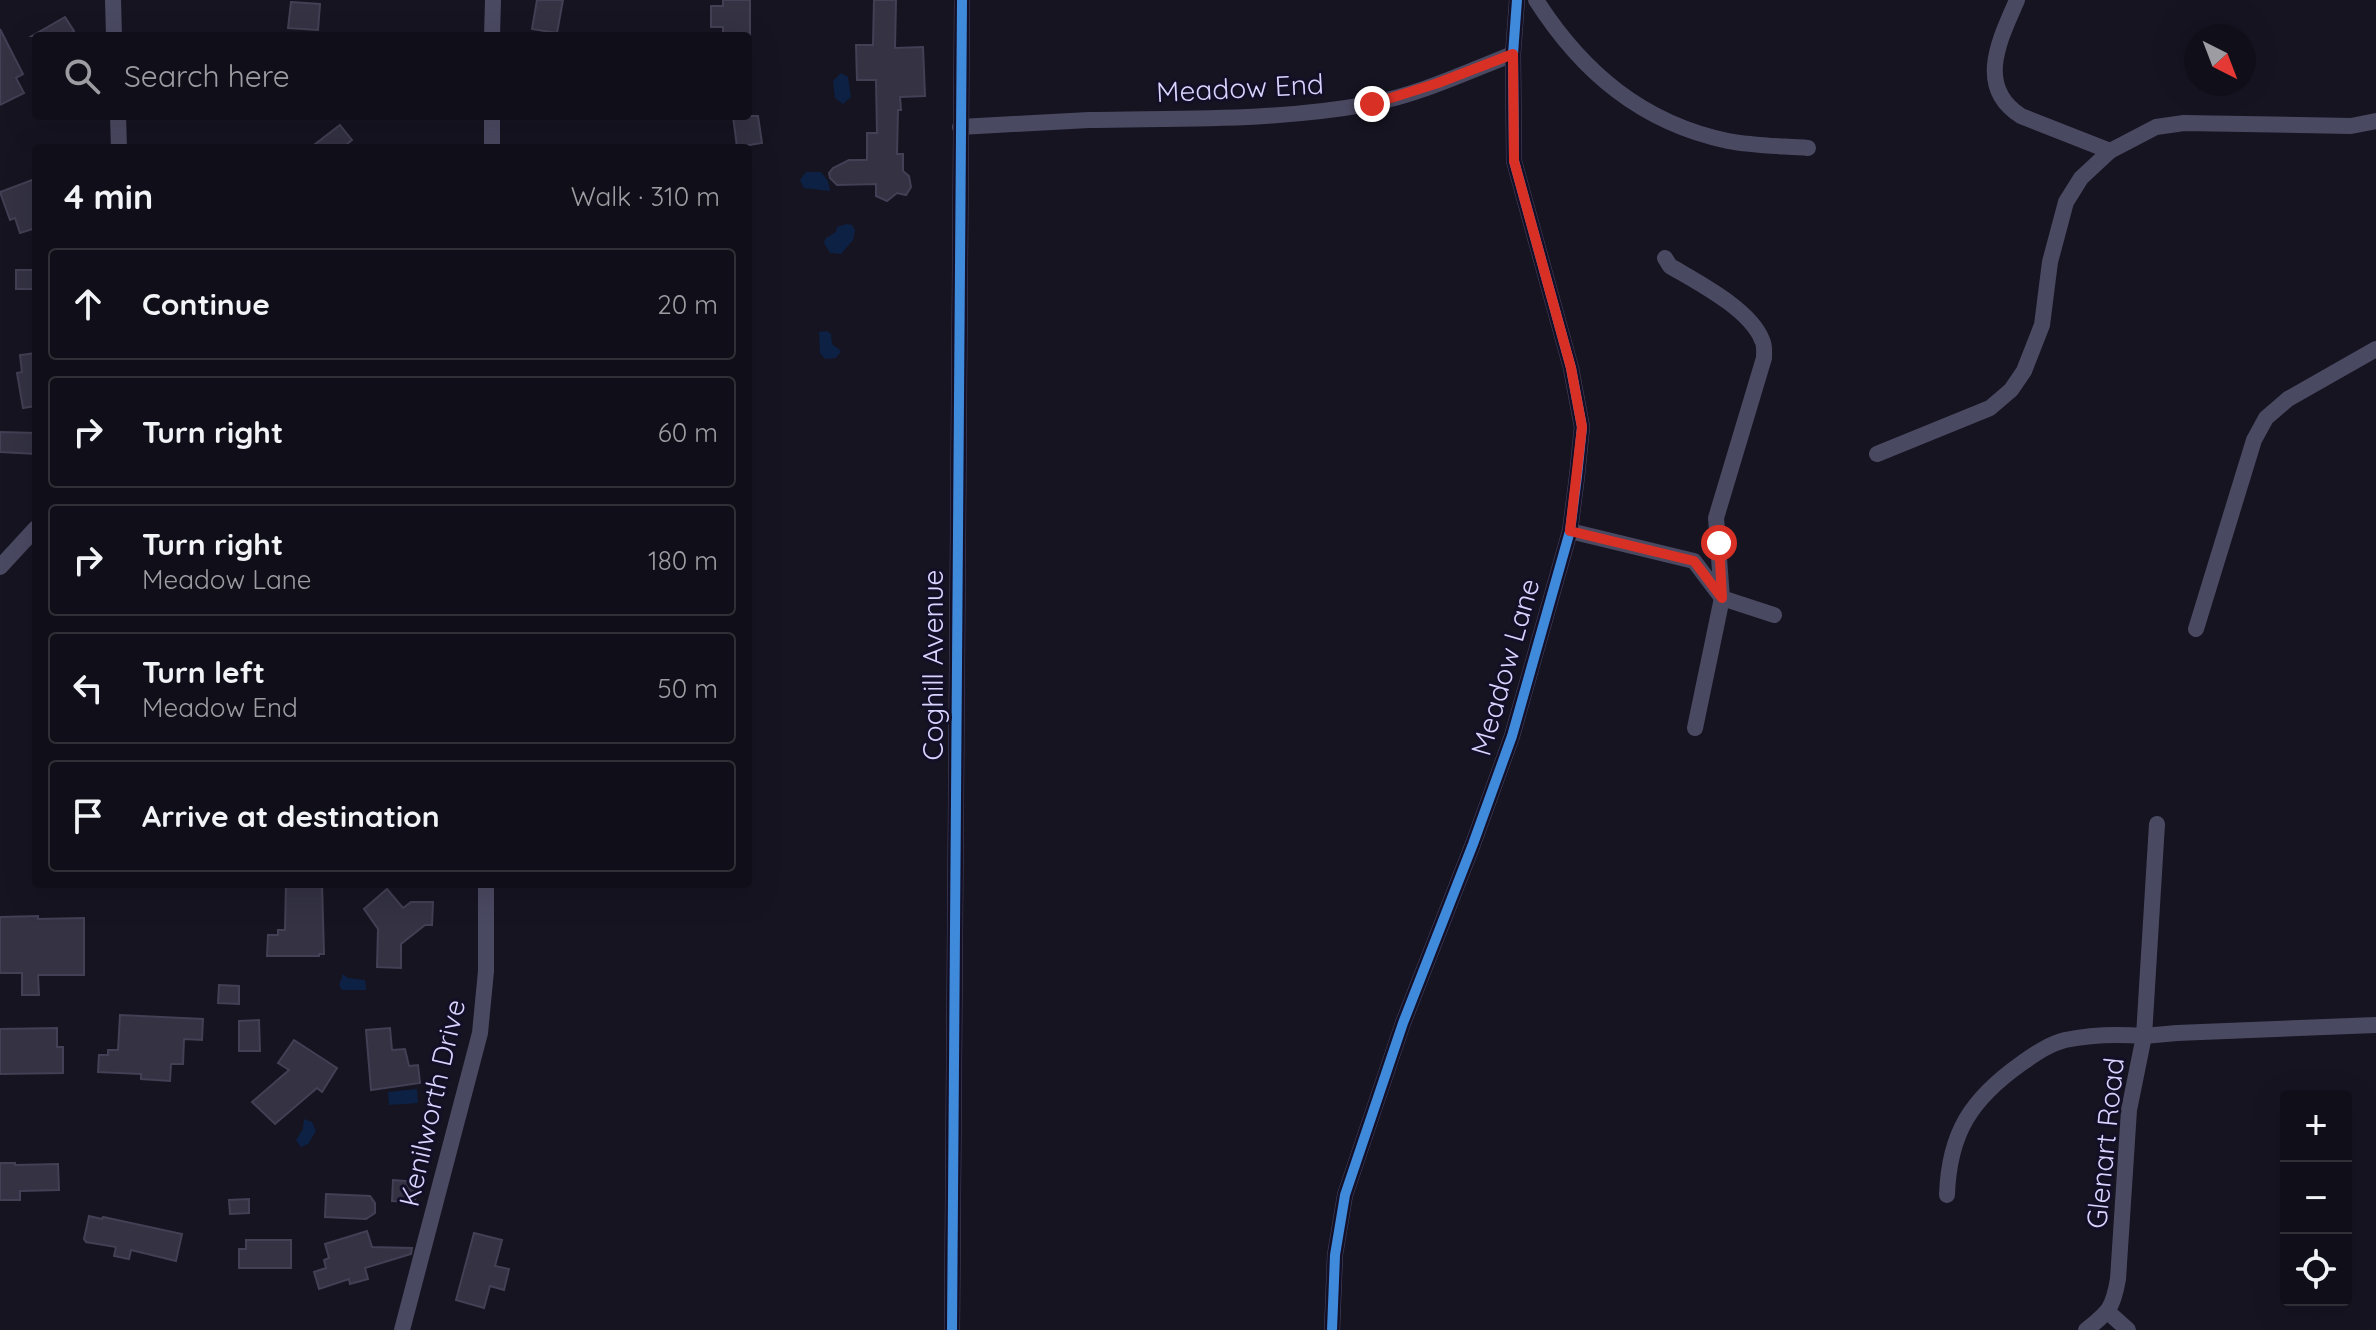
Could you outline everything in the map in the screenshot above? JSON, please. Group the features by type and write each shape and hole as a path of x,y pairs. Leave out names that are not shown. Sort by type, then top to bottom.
{"street":[{"path":"113,0 114,32"},
{"path":"492,32 493,0"},
{"name":"Coghill Avenue","path":"952,1330 962,0"},
{"name":"Meadow Lane","path":"1332,1330 1335,1255 1345,1195 1403,1023 1512,736 1570,531 1582,427 1571,368 1514,161 1513,54 1517,0"},
{"path":"1536,0 1569,47 1600,80 1642,109 1729,141 1808,148"},
{"path":"2017,0 1998,42 1994,67 1998,95 2009,109 2021,116 2110,151"},
{"name":"Meadow End","path":"960,127 1088,120 1230,118 1342,108 1372,104 1513,54"},
{"path":"118,120 119,144"},
{"path":"492,120 492,144"},
{"path":"1877,454 1990,408 2011,390 2024,371 2042,325 2050,262 2066,202 2081,178 2110,151 2156,127 2184,123 2351,126 2376,121"},
{"path":"1665,258 1670,266 1733,305 1764,342 1764,358 1716,518 1722,598 1695,728"},
{"path":"2196,629 2254,440 2266,418 2288,399 2376,349"},
{"path":"1570,531 1694,561 1722,598 1774,615"},
{"path":"0,567 32,532"},
{"path":"1947,1195 1948,1162 1960,1132 1978,1099 2004,1076 2039,1051 2063,1041 2144,1036 2157,824"},
{"name":"Kenilworth Drive","path":"402,1330 480,1033 486,971 486,888"},
{"name":"Glenart Road","path":"2108,1312 2114,1301 2118,1279 2129,1110 2144,1036 2376,1025"},
{"path":"2086,1330 2108,1312 2128,1330"}],"water":[{"path":"841,73 848,77 851,97 843,104 835,98 833,81"},
{"path":"806,172 821,172 828,181 830,191 804,188 800,180"},
{"path":"852,225 855,230 853,240 841,254 830,253 824,243 826,238 836,232 837,227"},
{"path":"819,332 831,334 832,344 841,351 836,358 825,359 820,353"},
{"path":"343,974 348,978 365,980 366,990 342,990 339,985"},
{"path":"417,1089 418,1103 389,1105 388,1092"},
{"path":"304,1119 312,1122 316,1131 308,1144 301,1147 296,1140 303,1129"}],"building":[{"path":"537,0 563,0 557,32 532,29"},
{"path":"723,0 750,0 750,32 723,32 723,27 711,27 711,6 723,6"},
{"path":"874,0 896,0 895,48 923,47 925,96 900,97 901,110 898,110 897,154 903,154 903,171 909,176 911,187 906,195 897,193 887,201 876,196 876,184 837,185 829,173 849,160 867,160 867,133 877,133 876,80 857,80 856,45 873,45"},
{"path":"291,2 320,4 318,30 288,28"},
{"path":"65,17 74,31 72,32 39,32"},
{"path":"0,29 23,74 16,78 24,93 0,105"},
{"path":"752,116 758,116 762,143 737,144 734,120 752,120"},
{"path":"340,125 352,140 347,144 315,144"},
{"path":"32,180 32,229 20,233 15,218 10,220 0,192"},
{"path":"16,270 32,270 32,289 16,289"},
{"path":"32,354 32,407 23,408 17,373 22,372 20,355"},
{"path":"0,432 32,433 32,454 0,452"},
{"path":"286,888 322,888 324,954 267,956 268,935 278,935 278,930 285,930"},
{"path":"387,889 403,908 411,902 433,902 432,925 425,925 401,944 401,968 377,967 378,929 364,909"},
{"path":"38,916 38,919 84,918 84,975 38,975 39,995 22,995 22,973 0,973 0,917"},
{"path":"219,985 239,986 239,1004 218,1003"},
{"path":"120,1015 203,1019 202,1040 184,1039 183,1064 171,1064 170,1081 141,1079 141,1074 98,1072 99,1055 108,1055 108,1050 118,1050"},
{"path":"259,1020 260,1051 239,1051 239,1021"},
{"path":"57,1028 57,1047 63,1047 63,1073 0,1074 0,1029"},
{"path":"390,1028 392,1050 405,1049 409,1066 418,1065 420,1083 371,1090 366,1030"},
{"path":"294,1040 337,1068 322,1092 317,1088 275,1124 252,1102 289,1070 278,1063"},
{"path":"0,1163 58,1164 59,1190 20,1191 20,1200 0,1200"},
{"path":"393,1180 416,1182 415,1202 392,1201"},
{"path":"326,1194 370,1196 375,1203 375,1213 366,1219 325,1217"},
{"path":"249,1199 249,1213 230,1214 229,1200"},
{"path":"89,1216 182,1234 176,1261 131,1250 129,1259 114,1256 116,1247 86,1242"},
{"path":"367,1231 372,1247 412,1248 411,1254 365,1268 368,1279 350,1284 349,1279 319,1289 314,1272 326,1268 324,1260 329,1258 325,1244"},
{"path":"474,1233 502,1240 495,1266 509,1269 504,1290 490,1286 484,1308 456,1300"},
{"path":"246,1240 291,1240 291,1268 239,1268 239,1249 246,1249"}],"cycle path":[{"path":"952,1330 962,0"},
{"path":"1332,1330 1335,1255 1345,1195 1403,1023 1512,736 1570,531 1582,427 1571,368 1514,161 1513,54 1517,0"}],"route":[{"path":"1372,104 1513,54 1514,161 1571,368 1582,427 1570,531 1694,561 1722,598 1719,543"}]}
